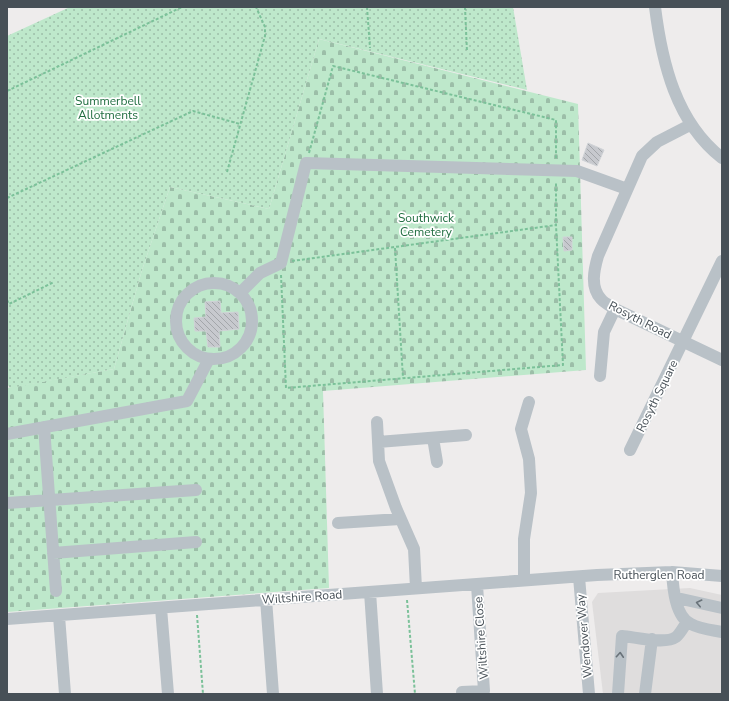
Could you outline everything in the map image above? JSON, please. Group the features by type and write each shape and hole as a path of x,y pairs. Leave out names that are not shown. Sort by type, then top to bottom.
{"street":[{"path":"655,7 669,77 680,108 690,125 708,146 722,158"},
{"name":"Rosyth Road","path":"690,125 657,142 642,156 598,256 593,272 595,286 601,300 722,360"},
{"path":"240,293 260,273 281,263 306,163 577,171 627,189"},
{"name":"Rosyth Square","path":"630,450 684,342 722,261"},
{"path":"216,283 222,284 240,293 247,302 252,313 252,326 249,337 242,347 232,355 221,359 209,359 196,355 186,347 179,336 176,324 177,311 192,290 203,284 216,283"},
{"path":"600,376 604,332 615,308"},
{"path":"7,434 188,401 209,359"},
{"path":"524,580 524,539 531,493 529,459 522,429 529,402"},
{"path":"377,422 379,461 400,519 414,549 411,589"},
{"path":"44,427 56,591"},
{"path":"378,442 466,435"},
{"path":"434,438 437,462"},
{"path":"7,503 196,490"},
{"path":"338,523 400,519"},
{"path":"53,553 196,542"},
{"path":"672,572 680,612 687,622 722,632"},
{"name":"Rutherglen Road","path":"597,575 672,572 722,576"},
{"name":"Wiltshire Road","path":"7,620 597,575"},
{"name":"Wendover Way","path":"579,577 589,694"},
{"name":"Wiltshire Close","path":"462,692 484,692 477,585"},
{"path":"370,592 377,694"},
{"path":"677,598 722,608"},
{"path":"266,600 273,694"},
{"path":"161,608 168,694"},
{"path":"59,616 65,694"},
{"path":"618,694 622,636 652,640 669,640 676,637 687,622"},
{"path":"645,694 652,640"}],"path":[{"path":"7,91 182,7"},
{"path":"227,172 265,36 265,26 256,7"},
{"path":"367,7 370,48"},
{"path":"465,7 467,52"},
{"path":"306,163 332,66 556,120 556,225 563,365 286,388 281,263 556,225"},
{"path":"7,198 193,111 240,124"},
{"path":"394,247 403,378"},
{"path":"7,300 9,304 54,282"},
{"path":"411,589 415,694"},
{"path":"196,606 203,694"}],"shaded area":[{"path":"690,588 722,595 722,694 603,694 592,602 598,593"}],"green space":[{"name":"Summerbell Allotments","path":"70,7 513,7 527,90 319,39 269,209 170,187 142,270 114,369 10,388 7,384 7,36"},
{"name":"Southwick Cemetery","path":"319,39 578,104 586,370 323,391 329,588 7,612 7,388 114,369 142,270 170,187 269,209"}],"building":[{"path":"588,143 604,150 597,166 582,160"},
{"path":"563,237 572,237 572,250 564,251"},
{"path":"220,301 221,313 238,312 239,329 219,331 220,347 208,347 206,331 195,331 194,318 206,317 205,302"}]}
